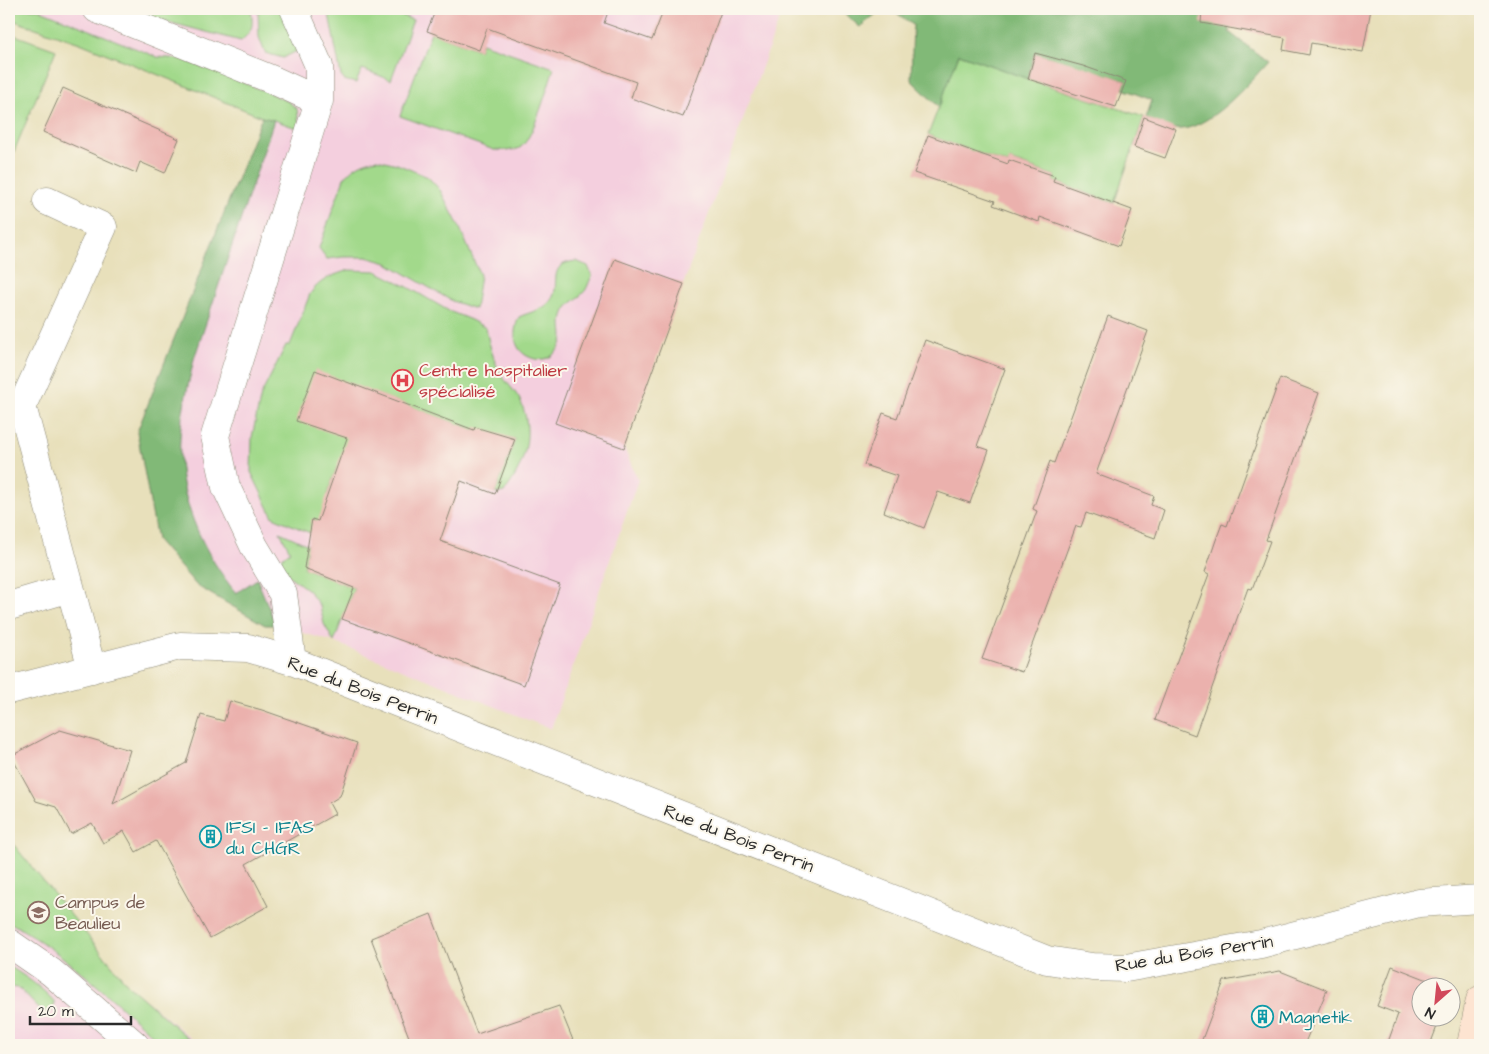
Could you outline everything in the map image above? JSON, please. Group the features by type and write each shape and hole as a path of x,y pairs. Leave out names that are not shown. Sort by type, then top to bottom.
{"main road":[{"path":"1471,1045 1480,1000"}],"street":[{"path":"97,9 273,80 319,101"},
{"path":"292,661 283,594 254,546 226,487 215,436 319,101 319,66 294,9"},
{"path":"48,201 103,227 22,406 92,669"},
{"path":"9,606 70,588"},
{"name":"Rue du Bois Perrin","path":"9,690 180,646 248,648 292,661 488,738 553,766 1047,960 1092,967 1126,968 1261,944 1419,903 1480,899"},
{"path":"9,943 52,972 135,1045"}],"shaded area":[{"name":"Centre hospitalier spécialisé","path":"9,9 783,9 624,448 638,480 551,729 334,642 276,625 265,625 197,586 157,540 137,432 262,117 80,43 9,19"},
{"name":"Campus de Beaulieu","path":"9,839 128,985 199,1045 9,1045"}],"green space":[{"path":"9,9 38,9 157,57 181,59 267,92 289,102 297,109 299,125 296,128 262,117 80,43 9,19"},
{"path":"135,9 251,9 252,23 250,30 241,41 133,13"},
{"path":"263,9 283,9 297,51 283,58 265,53 259,37 258,12"},
{"path":"328,9 385,9 413,20 391,80 362,69 356,83 344,80 341,76"},
{"path":"839,9 882,9 860,27"},
{"path":"891,9 1230,9 1229,32 1268,62 1226,105 1200,123 1187,128 1175,129 1146,118 1152,100 1123,89 1126,81 1035,53 1028,79 959,54 939,107 911,80 913,25"},
{"path":"431,32 479,50 482,43 554,68 536,122 521,147 511,150 494,150 400,116"},
{"path":"9,33 56,50 13,154 9,152"},
{"path":"959,54 1144,117 1114,203 1053,181 1055,176 1010,160 1008,164 928,135"},
{"path":"262,117 274,120 194,359 182,420 180,457 185,494 190,512 214,563 236,593 257,579 276,625 265,625 197,586 157,540 137,432"},
{"path":"377,159 397,164 428,177 440,190 459,226 480,275 475,309 452,301 387,263 366,257 327,259 319,248 344,178 359,165"},
{"path":"576,261 588,266 592,276 584,292 564,312 562,322 563,339 561,344 553,355 547,358 535,359 528,356 523,353 516,342 515,330 519,317 548,303 554,294 557,271 566,263"},
{"path":"349,270 376,271 449,311 486,328 497,366 502,376 519,398 526,422 527,435 523,459 512,482 504,492 495,494 515,439 474,430 315,371 377,448 364,477 337,467 327,496 368,513 340,528 313,519 310,533 273,517 251,472 252,437 261,395 286,345 290,345 310,294 322,282"},
{"path":"280,532 308,545 304,568 354,588 334,642 324,624 320,606 308,590 281,570 276,562 290,551"},
{"path":"9,839 128,985 196,1045 163,1045 70,963 9,922"},
{"path":"9,966 33,982 49,996 54,1001 54,1009 44,1014 19,988 9,987"}],"building":[{"path":"436,9 609,9 604,23 652,40 664,9 722,9 683,117 631,98 636,82 487,28 479,50 427,31"},
{"path":"1202,9 1371,9 1363,52 1311,43 1309,55 1283,50 1285,38 1201,23"},
{"path":"1035,53 1083,66 1126,81 1116,107 1028,79"},
{"path":"63,88 179,139 165,173 140,162 136,173 43,132"},
{"path":"1144,117 1176,129 1165,158 1134,147"},
{"path":"928,135 1008,164 1009,160 1055,176 1053,181 1132,210 1119,246 1040,217 1039,222 993,205 995,201 914,173"},
{"path":"615,259 684,284 624,448 555,423"},
{"path":"1108,316 1148,331 1096,474 1154,496 1151,505 1164,510 1155,538 1086,513 1081,527 1076,526 1022,672 982,659 1037,511 1033,509 1050,461 1054,463"},
{"path":"925,340 1005,369 977,446 989,450 970,503 938,492 924,528 884,512 897,476 864,465 883,413 897,418"},
{"path":"315,370 474,430 475,427 515,439 495,494 461,481 440,541 560,585 524,685 342,619 354,588 304,568 312,519 318,521 347,438 296,421"},
{"path":"1280,378 1319,393 1266,540 1270,541 1252,589 1248,588 1195,735 1155,720 1209,574 1205,572 1217,537 1222,524 1227,526"},
{"name":"IFSI - IFAS du CHGR","path":"230,701 262,710 357,743 340,796 329,803 335,814 246,864 268,906 210,938 156,841 136,852 124,831 103,843 92,823 71,834 56,807 36,801 11,756 60,730 130,750 113,804 186,763 201,715 224,721"},
{"path":"431,914 477,1034 559,1006 575,1045 412,1045 371,938"},
{"path":"1392,966 1418,976 1412,976 1412,1026 1437,1026 1430,1045 1387,1045 1398,1014 1377,1006"},
{"name":"Magnetik","path":"1280,971 1327,990 1304,1045 1200,1045 1224,981"}],"place":[{"name":"Centre hospitalier spécialisé","path":"403,380"},
{"name":"IFSI - IFAS du CHGR","path":"210,837"},
{"name":"Campus de Beaulieu","path":"39,912"},
{"name":"Magnetik","path":"1263,1017"}]}
